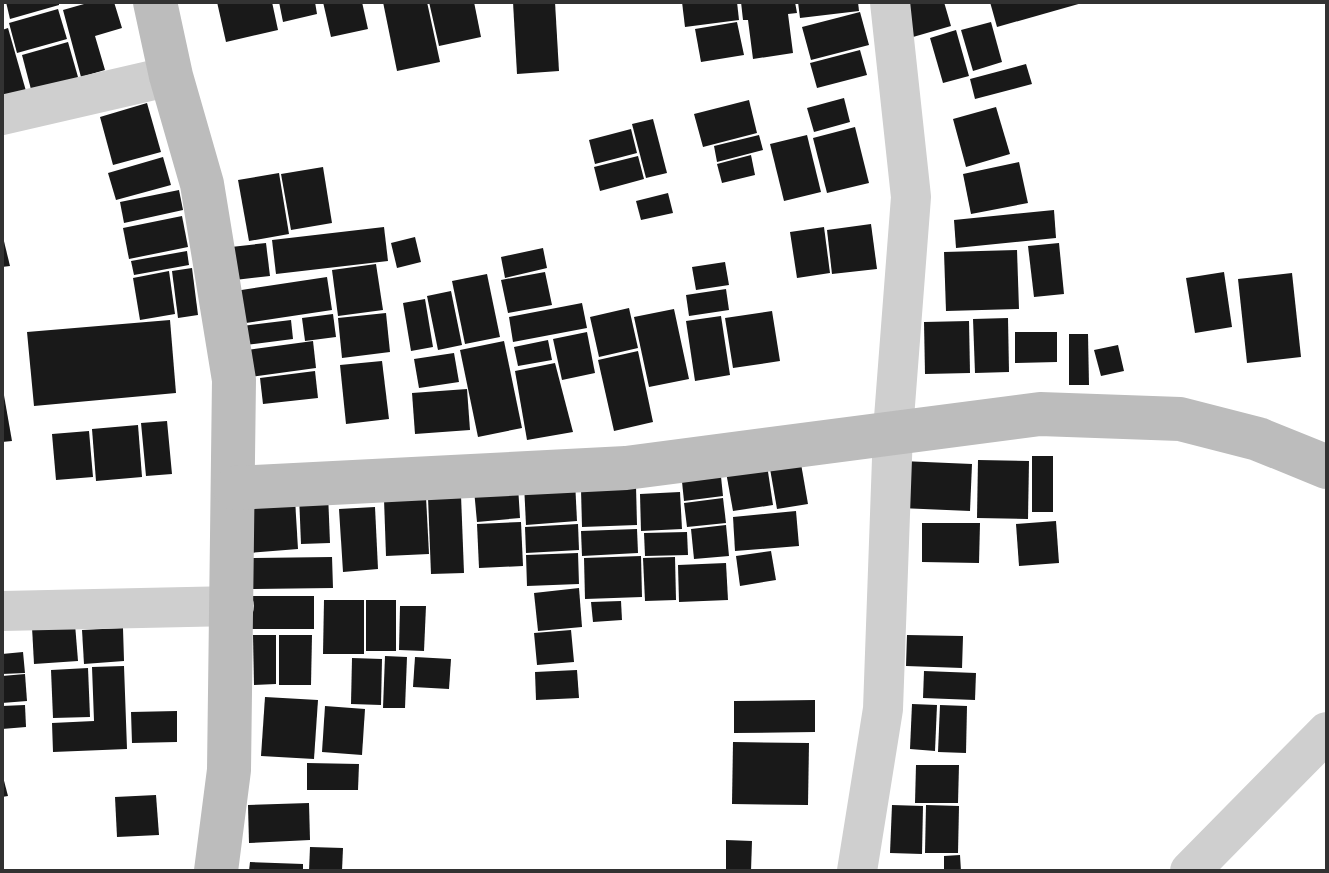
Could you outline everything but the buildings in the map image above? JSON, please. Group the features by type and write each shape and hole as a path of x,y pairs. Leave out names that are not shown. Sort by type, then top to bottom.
{"street":[{"path":"155,2 171,76 202,184 234,380 234,606 229,770 216,871"},
{"path":"857,871 883,709 893,431 911,197 890,2"},
{"path":"2,115 171,76"},
{"path":"235,488 626,468 1040,414 1180,419 1258,439 1327,467"},
{"path":"2,611 234,606"},
{"path":"1190,871 1327,732"}]}
